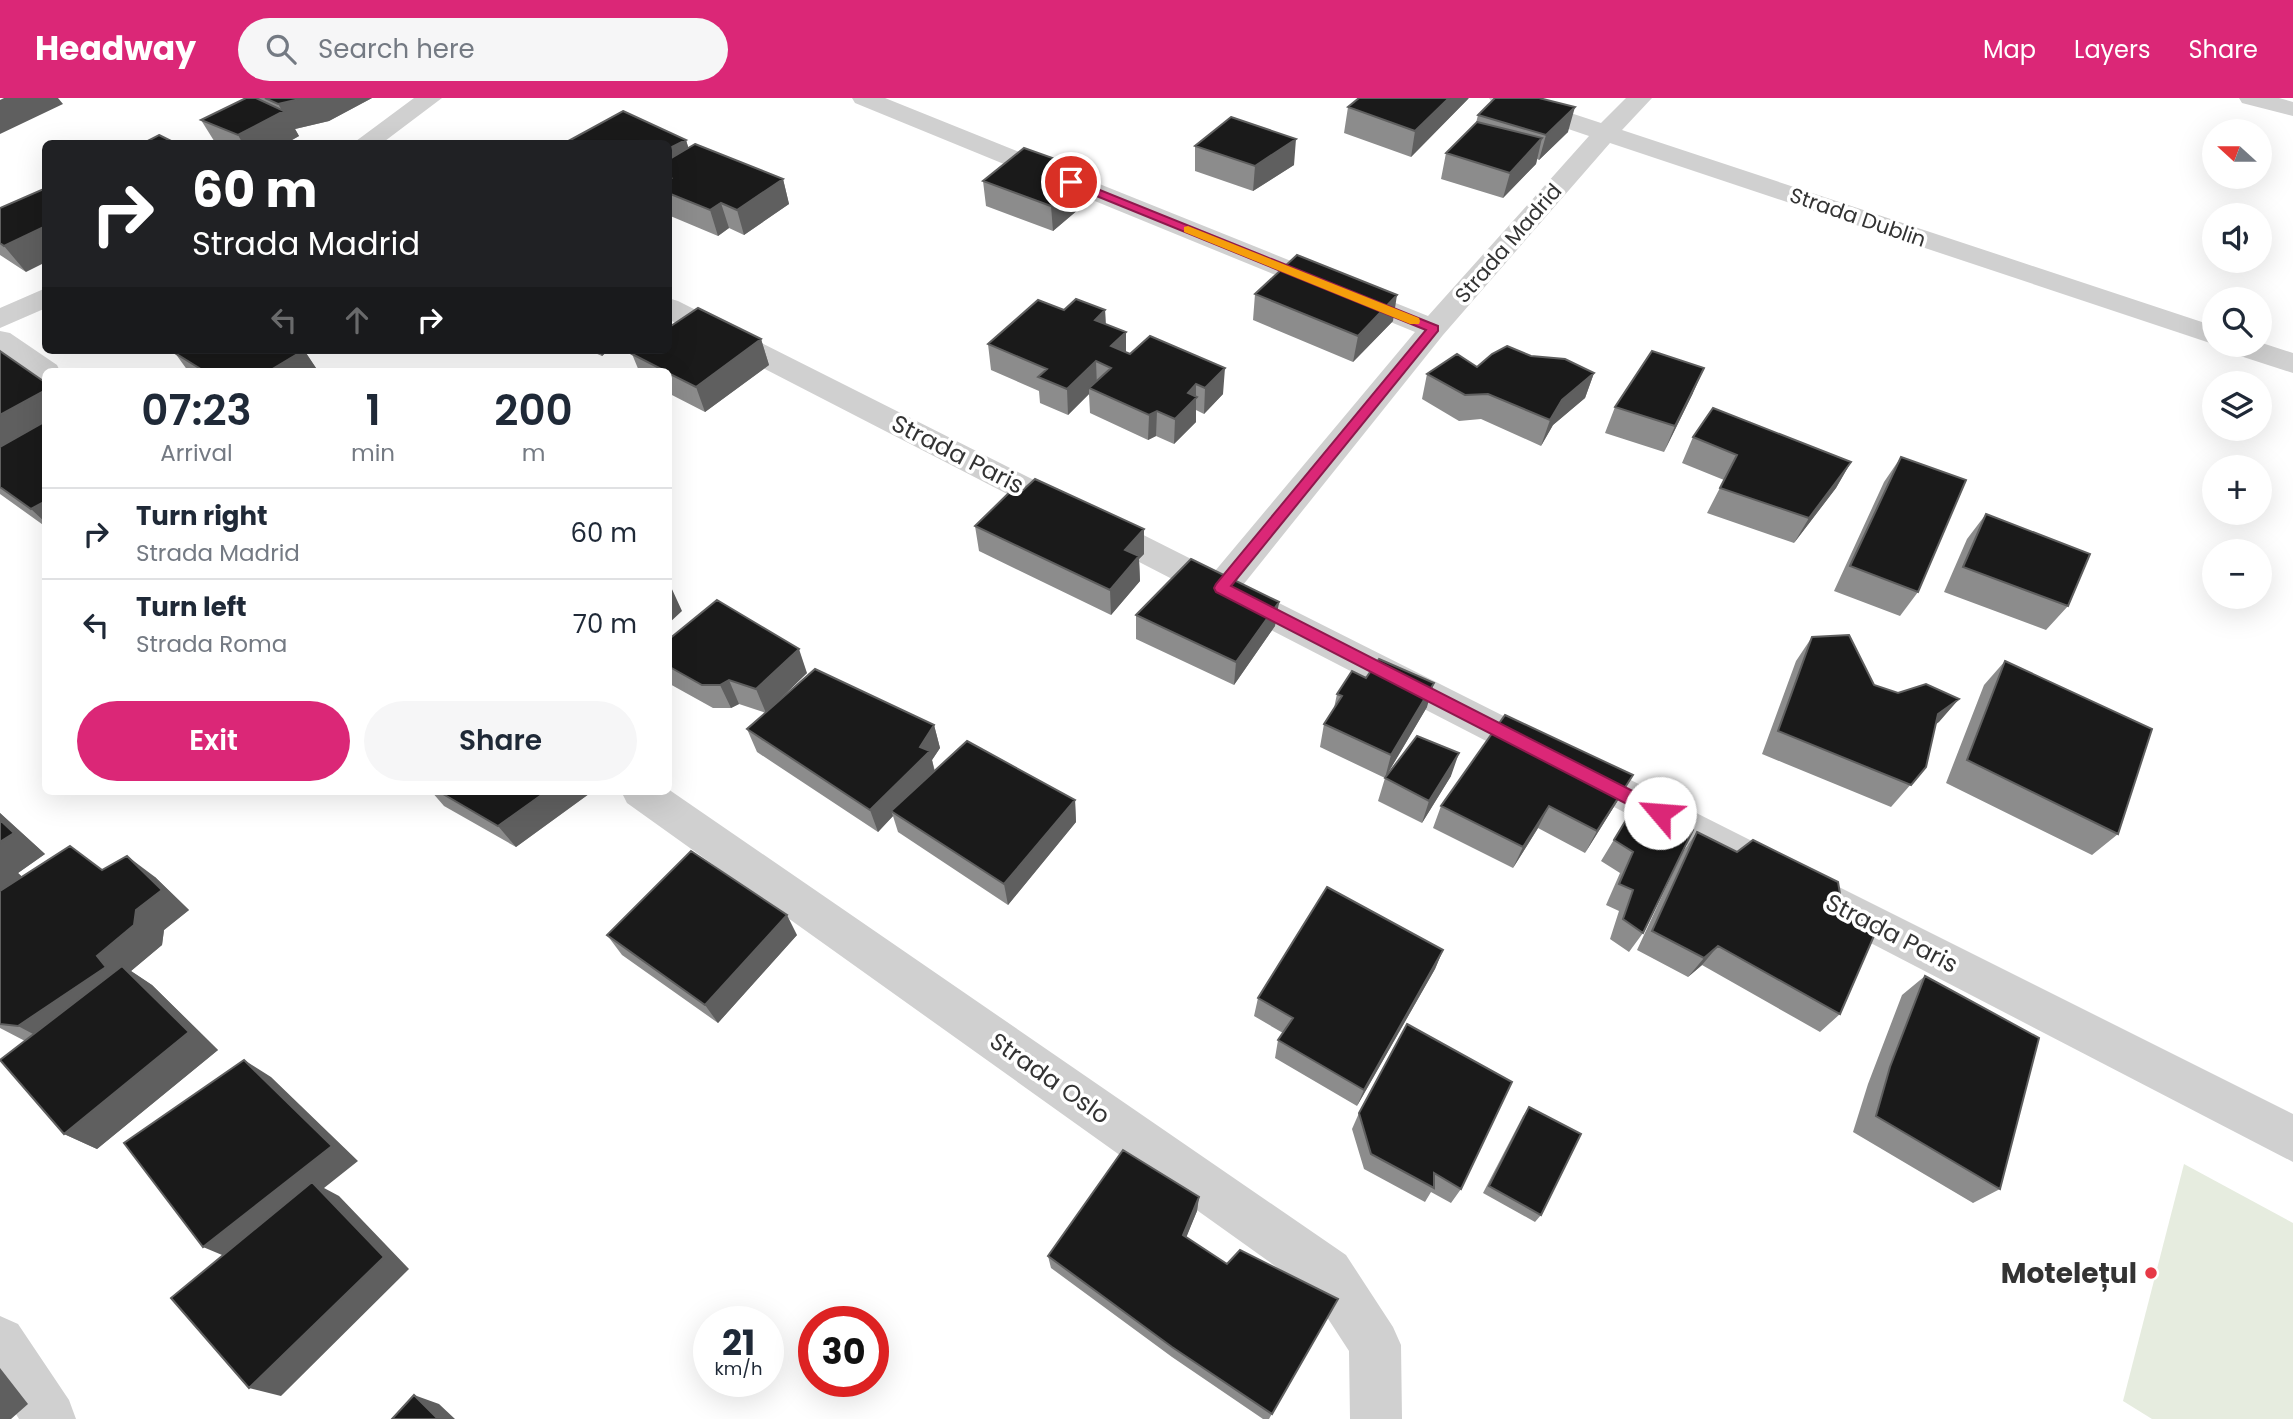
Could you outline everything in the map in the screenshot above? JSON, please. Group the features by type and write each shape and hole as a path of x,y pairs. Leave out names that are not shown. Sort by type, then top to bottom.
{"street":[{"path":"369,140 427,98"},
{"path":"864,98 1433,329"},
{"name":"Strada Dublin","path":"1501,98 2202,333"},
{"name":"Strada Madrid","path":"1221,588 1433,329 1606,132 1640,98"},
{"path":"2251,98 2293,108"},
{"path":"0,319 42,299"},
{"name":"Strada Paris","path":"672,308 2293,1139"},
{"path":"0,340 42,369"},
{"path":"2272,356 2293,363"},
{"name":"Strada Oslo","path":"647,795 1328,1273 1375,1345 1376,1419"},
{"path":"0,1342 50,1419"}],"shaded area":[{"path":"2184,1164 2293,1223 2293,1419 2152,1419 2123,1401"}],"building":[{"path":"246,98 256,98 284,111 238,135 201,120"},
{"path":"265,98 304,98 278,104"},
{"path":"1359,98 1449,98 1415,131 1348,107"},
{"path":"1495,98 1539,98 1575,107 1546,135 1478,115"},
{"path":"623,111 686,140 672,147 672,140 570,140"},
{"path":"1231,117 1296,139 1255,166 1195,146"},
{"path":"1477,122 1542,138 1510,173 1446,153"},
{"path":"159,135 169,140 150,140"},
{"path":"695,144 783,179 737,210 721,203 710,210 672,195 672,158"},
{"path":"1024,148 1092,172 1051,206 983,181"},
{"path":"42,190 42,228 4,246 0,243 0,208"},
{"path":"1297,255 1397,295 1358,336 1255,294"},
{"path":"1076,299 1105,310 1095,320 1126,332 1111,346 1130,354 1150,336 1225,368 1205,388 1196,384 1188,393 1197,397 1175,419 1157,411 1149,415 1089,388 1111,368 1096,361 1067,389 1038,377 1047,369 988,344 1038,300 1064,310"},
{"path":"698,308 761,339 696,387 672,375 672,368 659,368 632,354 672,354 672,325"},
{"path":"1507,346 1531,356 1565,359 1594,373 1562,400 1550,420 1488,394 1465,395 1427,374 1457,354 1477,367"},
{"path":"0,351 42,380 42,392 0,415"},
{"path":"1652,351 1704,368 1675,426 1615,407"},
{"path":"177,354 297,354 274,368 199,368"},
{"path":"1713,408 1851,462 1809,518 1720,488 1737,455 1693,437"},
{"path":"42,423 42,503 31,509 0,487 0,447"},
{"path":"1901,457 1966,480 1918,592 1850,566"},
{"path":"1035,479 1144,529 1125,550 1139,556 1110,590 975,526 1015,487 1023,490"},
{"path":"1986,514 2090,554 2068,606 1963,567"},
{"path":"1191,559 1279,602 1236,662 1136,615"},
{"path":"717,600 799,649 756,689 729,680 720,685 702,685 672,668 672,637"},
{"path":"1849,635 1874,685 1898,693 1926,684 1959,699 1938,714 1926,767 1911,785 1778,731 1812,637"},
{"path":"1379,659 1434,683 1391,755 1324,724 1342,696 1337,694 1352,671 1366,678"},
{"path":"2005,661 2152,729 2118,834 1967,760"},
{"path":"815,669 934,725 920,747 930,751 870,810 747,729"},
{"path":"1505,715 1633,775 1597,831 1549,806 1523,847 1441,806"},
{"path":"1417,736 1459,753 1429,801 1385,778"},
{"path":"967,741 1075,800 1004,884 891,811"},
{"path":"445,795 541,795 498,826"},
{"path":"1638,800 1693,830 1643,933 1623,919 1633,890 1619,884 1633,852 1614,840"},
{"path":"0,820 14,833 0,842"},
{"path":"1697,832 1737,852 1753,840 1838,882 1843,911 1877,929 1840,1014 1718,946 1704,958 1652,931"},
{"path":"70,846 102,870 127,856 162,890 136,910 134,925 97,956 106,967 18,1026 0,1024 0,891"},
{"path":"691,851 787,915 705,1005 607,935"},
{"path":"1327,887 1443,950 1364,1090 1278,1040 1293,1018 1258,998"},
{"path":"122,966 189,1032 64,1134 0,1060"},
{"path":"1925,976 2039,1038 2000,1189 1876,1116 1890,1067"},
{"path":"1407,1024 1512,1082 1461,1189 1434,1173 1434,1188 1371,1154 1359,1113"},
{"path":"244,1060 332,1146 203,1247 124,1143"},
{"path":"1529,1107 1581,1134 1541,1215 1489,1186"},
{"path":"1123,1150 1199,1197 1183,1235 1227,1264 1240,1250 1338,1299 1272,1414 1172,1347 1048,1256"},
{"path":"312,1182 384,1257 249,1388 171,1298"},
{"path":"414,1395 438,1419 392,1419"}],"slow traffic":[{"path":"1188,229 1414,321"}],"place":[{"name":"Motelețul","path":"2151,1273"}],"route":[{"path":"1071,182 1433,329 1221,588 1660,813"}]}
